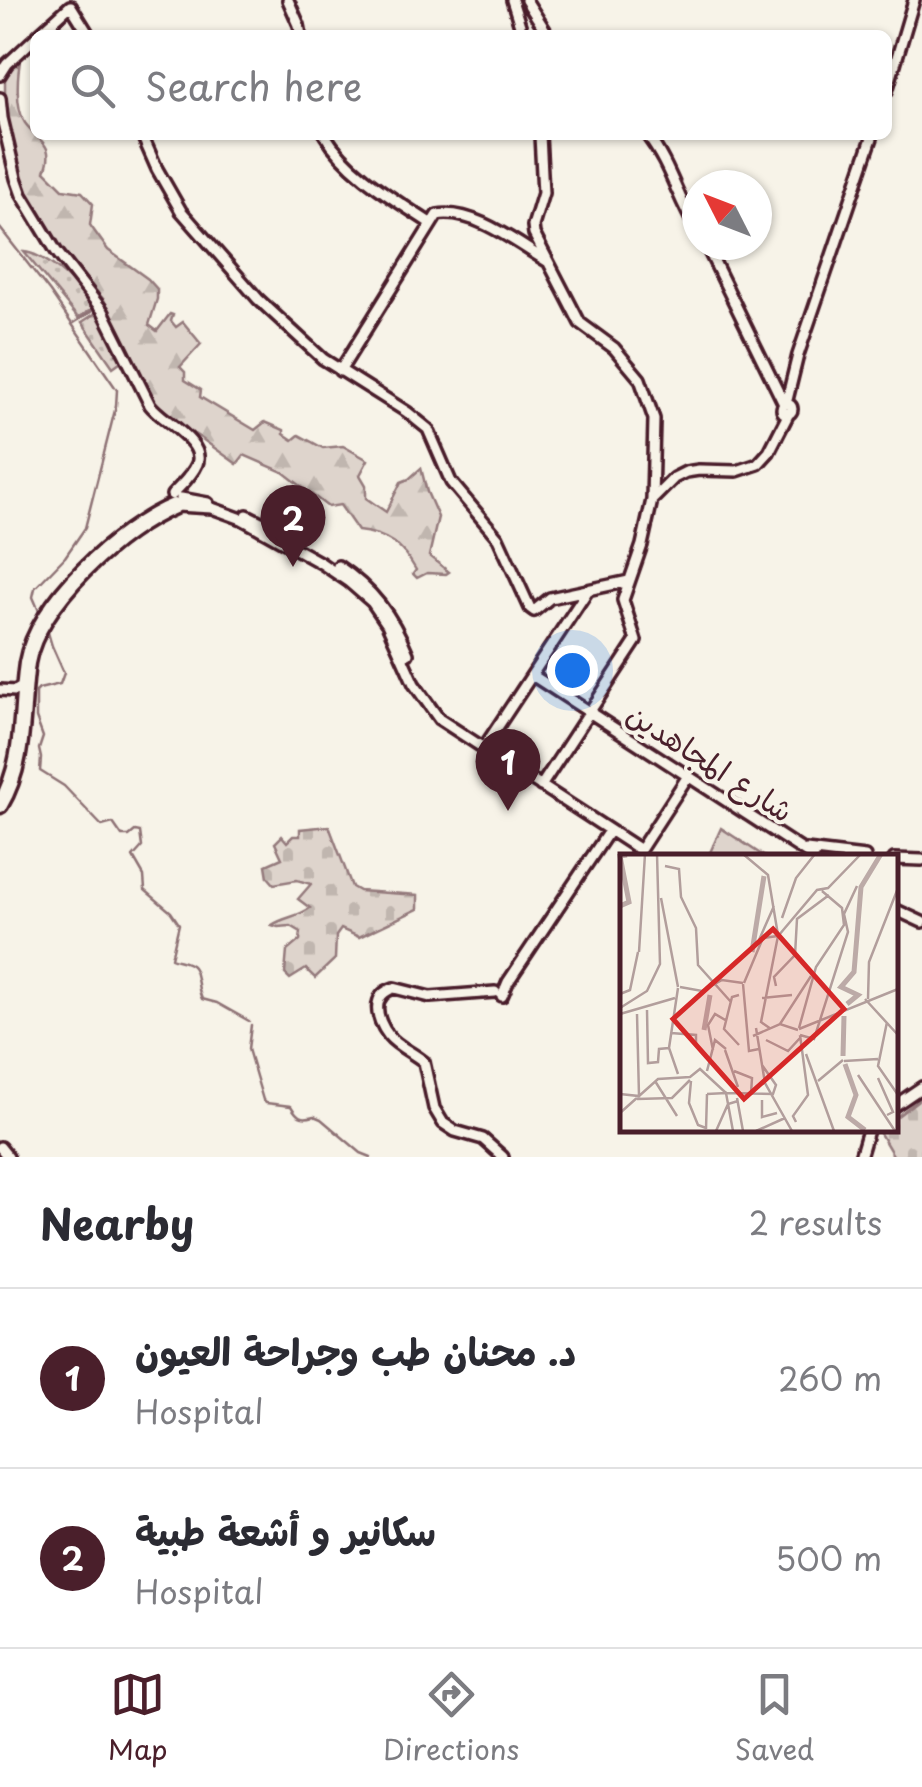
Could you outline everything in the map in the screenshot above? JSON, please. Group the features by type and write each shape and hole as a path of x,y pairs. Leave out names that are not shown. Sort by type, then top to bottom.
{"highway":[{"path":"0,805 17,765 22,662 29,636 49,601 118,532 178,496"},
{"path":"0,790 12,763 22,687"}],"main road":[{"path":"288,0 300,30"},
{"path":"512,0 521,30"},
{"path":"526,0 545,30"},
{"path":"892,74 914,1"},
{"path":"42,30 69,4 86,30"},
{"path":"0,75 30,42"},
{"path":"0,98 22,195 56,252 104,311 150,404 196,446 198,462 178,496 242,519 321,562 349,582 372,602 388,624 414,684 442,722 640,850 688,776"},
{"path":"144,140 156,169 188,219 283,324 323,359 428,429 451,482 498,538 534,611 550,598 628,582"},
{"path":"329,140 343,158 381,190 434,219"},
{"path":"540,140 543,194 533,230 580,323 602,338 632,368 654,419 652,500 642,546 623,600 636,641 541,786"},
{"path":"649,140 671,172 682,202"},
{"path":"652,500 686,472 737,471 753,466 770,452 871,140"},
{"path":"340,371 434,219 442,213 494,227 550,262"},
{"path":"714,260 786,404"},
{"path":"483,749 588,590"},
{"name":"شارع المجاهدين","path":"532,675 809,854"},
{"path":"0,690 10,692 22,687"},
{"path":"503,1157 482,1140 442,1123 434,1108 424,1062 392,1039 378,1016 378,1000 390,988 430,998 497,994 610,831"},
{"path":"803,850 839,854"},
{"path":"897,859 922,860"},
{"path":"897,910 922,922"},
{"path":"897,1104 922,1087"},
{"path":"860,1157 867,1132"},
{"path":"0,1147 8,1157"}],"green space":[{"path":"21,57 18,100 30,129 30,140 40,140 47,149 45,171 63,189 82,192 93,204 90,225 108,250 157,289 149,325 157,331 173,315 171,321 176,327 183,322 201,344 180,367 185,380 201,390 200,397 255,430 265,422 284,430 293,440 299,435 323,448 343,446 368,460 360,475 366,485 366,498 386,512 401,482 421,468 438,517 429,556 449,572 427,573 417,578 413,574 416,570 399,547 385,538 358,531 340,505 328,507 283,472 244,455 237,464 158,407 104,300 65,254 25,192 5,120 5,76"},
{"path":"24,252 53,265 97,306 78,318"},
{"path":"99,311 124,359 113,367 82,322"},
{"path":"329,826 352,887 359,891 418,895 418,909 359,937 341,929 336,936 335,959 315,978 306,969 290,979 285,974 287,951 300,940 301,932 291,926 272,925 310,908 298,899 311,884 297,880 274,884 266,865 282,858 275,843 282,836 287,842 300,836 300,829"},
{"path":"721,828 760,854 709,854"},
{"path":"922,1097 922,1157 894,1157 879,1132 897,1132 897,1116"}],"waterway":[{"path":"0,228 50,292 117,390 85,528 65,557 35,588 33,597 39,611"},
{"path":"74,323 97,308"},
{"path":"47,629 64,673 60,684 36,692 36,718 43,737 40,771 64,786 102,826 113,823 122,836 140,832 142,847 133,857 144,876 145,890 179,924 171,958 193,967 202,999 249,1021"},
{"path":"251,1025 248,1049 263,1100 291,1106 303,1117 321,1119 371,1157"}],"place":[{"name":"سكانير و أشعة طبية","path":"293,567"},
{"name":"د. محنان طب وجراحة العيون","path":"508,811"}]}
